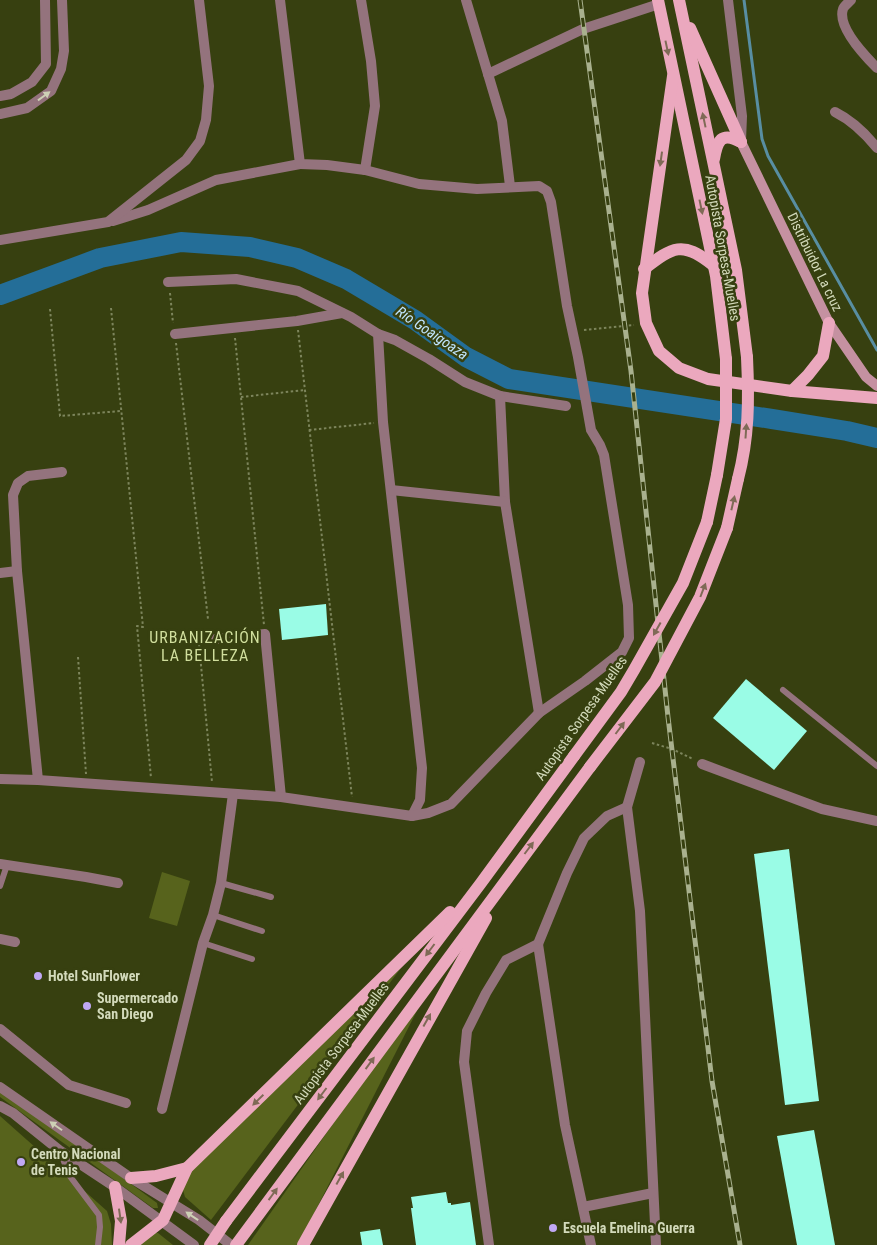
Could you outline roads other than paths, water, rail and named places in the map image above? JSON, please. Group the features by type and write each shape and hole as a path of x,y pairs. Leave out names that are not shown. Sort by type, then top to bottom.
{"main road":[{"path":"679,0 698,48 741,142"},
{"name":"Autopista Sorpesa-Muelles","path":"236,1245 516,865 655,682 700,597 727,528 746,444 747,357 736,270 679,0"},
{"name":"Autopista Sorpesa-Muelles","path":"210,1245 226,1221 481,883 621,692 684,583 707,522 726,419 726,359 713,264 658,2"},
{"path":"673,76 642,293 646,323 659,351 679,368 708,379 792,391 877,398"},
{"path":"714,165 716,146 722,138 729,137 741,142"},
{"name":"Distribuidor La cruz","path":"741,142 829,323 866,377 877,386"},
{"path":"644,269 665,254 678,248 690,250 713,264"},
{"path":"792,391 823,356 829,323"},
{"path":"303,1245 516,865"},
{"path":"130,1245 163,1220 187,1168 481,883"},
{"path":"131,1178 156,1176 187,1168"},
{"path":"115,1186 121,1221 119,1245"},
{"path":"309,1245 317,1220"}],"street":[{"path":"0,96 11,94 32,82 46,64 45,0"},
{"path":"0,114 27,108 51,91 61,70 64,51 62,0"},
{"path":"108,222 186,160 200,141 206,120 209,86 199,0"},
{"path":"280,0 300,164"},
{"path":"361,0 371,61 375,106 365,170"},
{"path":"466,0 502,121 510,186"},
{"path":"728,0 742,116 741,142"},
{"path":"850,0 843,8 842,19 845,29 877,68"},
{"path":"488,74 583,29 658,2"},
{"path":"835,112 866,133 877,148"},
{"path":"0,240 108,222 148,210 216,180 300,164 328,164 365,170 420,184 477,189 539,186 548,191 552,202 567,306 591,430 604,455 628,605 629,638 622,652 539,713 451,804 428,813 412,816 281,797 0,779"},
{"path":"168,282 236,279 298,291 351,317 378,334 395,340 465,382 500,396 566,406"},
{"path":"175,334 234,329 342,313"},
{"path":"378,334 383,422 422,768 420,800 412,816"},
{"path":"500,396 505,502 539,713"},
{"path":"38,780 17,570 13,495 18,483 28,476 62,472"},
{"path":"391,490 505,502"},
{"path":"0,573 17,570"},
{"path":"215,639 266,634 281,797"},
{"path":"640,762 627,807 640,911 656,1245"},
{"path":"702,764 822,809 877,821"},
{"path":"162,1108 203,943 213,915 221,883 233,794"},
{"path":"591,1245 565,1125 538,944 567,873 584,838 607,816 627,807"},
{"path":"4,864 118,884"},
{"path":"0,939 15,942"},
{"path":"489,1245 464,1062 467,1031 486,993 506,960 538,944"},
{"path":"0,1029 69,1085 126,1103"},
{"path":"0,1087 131,1178 172,1202 231,1245"},
{"path":"0,1106 13,1113 59,1150 163,1220 194,1245"},
{"path":"583,1207 654,1193"}],"lane":[{"path":"783,690 877,766"},
{"path":"0,886 4,864"},
{"path":"221,883 271,897"},
{"path":"213,915 262,931"},
{"path":"203,943 252,959"},
{"path":"59,1150 69,1175 99,1215 98,1245"}],"waterway":[{"path":"744,0 762,139 768,156 877,350"},
{"name":"Río Goaigoaza","path":"0,295 100,258 181,242 250,247 297,258 346,279 415,320 466,357 509,379 847,431 877,438"}],"railway":[{"path":"580,0 631,371 668,717 712,1081 740,1245"}],"place":[{"name":"Hotel SunFlower","path":"38,976"},
{"name":"Supermercado San Diego","path":"87,1006"},
{"name":"Centro Nacional de Tenis","path":"21,1162"},
{"name":"Escuela Emelina Guerra","path":"553,1228"}],"district":[{"name":"URBANIZACIÓN LA BELLEZA","path":"205,646"}]}
